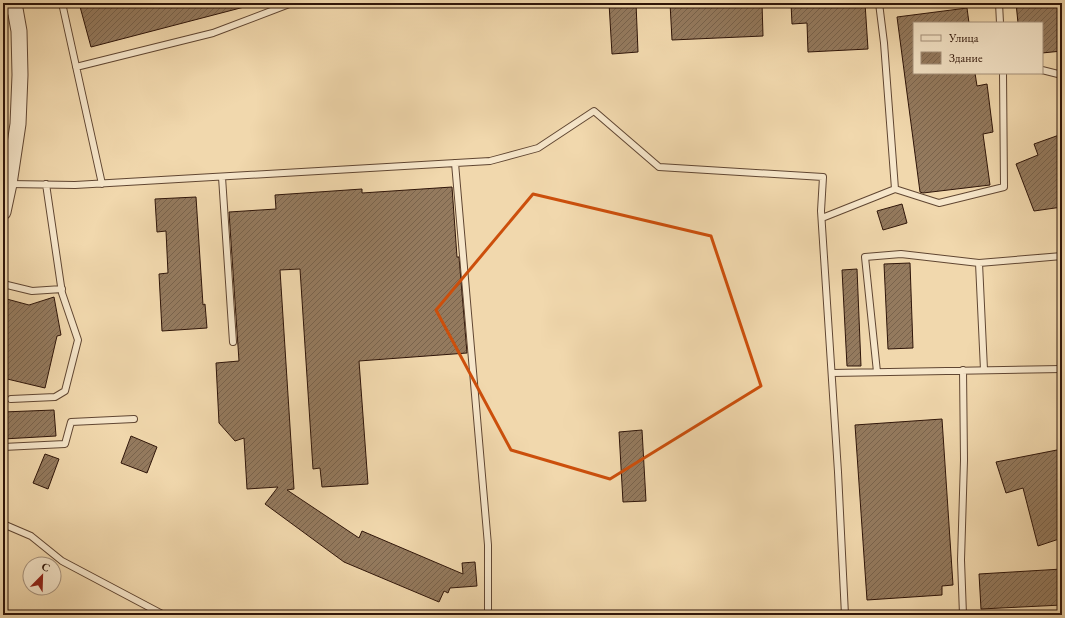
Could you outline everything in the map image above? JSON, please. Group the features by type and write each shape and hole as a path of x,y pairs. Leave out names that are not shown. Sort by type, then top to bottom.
{"street":[{"path":"3,212 6,183 18,124 20,75 19,31 11,9"}],"lane":[{"path":"62,3 102,184"},
{"path":"76,67 213,33 292,3"},
{"path":"879,3 884,43 895,189"},
{"path":"999,3 1000,22"},
{"path":"1043,70 1062,75"},
{"path":"822,218 895,189 939,203 1004,187 1003,74"},
{"path":"6,183 102,184 490,161 538,148 594,111 659,167 823,177 822,218 845,615"},
{"path":"455,163 488,545 488,615"},
{"path":"222,177 233,342"},
{"path":"6,400 55,397 65,391 78,340 62,289 46,184"},
{"path":"876,372 865,257 901,254 979,263 1062,256"},
{"path":"979,263 984,370"},
{"path":"3,284 32,291 62,289"},
{"path":"832,373 1062,369"},
{"path":"963,370 964,460 961,560 963,615"},
{"path":"3,447 65,444 71,422 134,419"},
{"path":"3,524 30,536 62,561 164,615"}],"highlighted area":[{"path":"533,194 711,236 761,386 610,479 511,450 436,310"}],"building":[{"path":"79,3 248,3 248,6 91,47"},
{"path":"609,3 636,3 638,52 612,54"},
{"path":"670,3 762,3 763,36 672,40"},
{"path":"791,3 865,3 868,49 808,52 807,23 792,24"},
{"path":"1016,3 1062,3 1062,51 1043,53 1043,22 1018,22"},
{"path":"967,8 969,22 913,22 913,74 975,74 977,86 987,84 993,132 983,134 990,185 923,193 920,192 897,17"},
{"path":"1062,134 1062,207 1034,211 1016,164 1038,155 1034,144"},
{"path":"452,187 457,257 459,257 467,353 359,361 368,484 322,487 320,468 313,469 300,269 280,270 294,489 287,490 359,538 362,531 463,574 462,563 475,562 477,586 450,588 448,593 444,591 439,602 344,562 265,504 278,487 247,489 244,438 235,441 219,423 216,363 239,361 229,212 276,209 275,195 362,189 362,193"},
{"path":"196,197 203,305 205,304 207,328 162,331 159,274 168,273 166,231 157,232 155,199"},
{"path":"902,204 907,223 883,230 877,211"},
{"path":"910,263 913,348 888,349 884,264"},
{"path":"857,269 861,366 847,366 842,270"},
{"path":"54,297 61,335 57,336 45,388 3,378 3,298 29,305"},
{"path":"54,410 56,436 3,439 3,412"},
{"path":"942,419 953,585 942,586 942,595 867,600 855,425"},
{"path":"642,430 646,501 623,502 619,432"},
{"path":"131,436 157,447 147,473 121,463"},
{"path":"1062,449 1062,538 1038,546 1023,488 1006,493 996,462"},
{"path":"45,454 59,459 48,489 33,483"},
{"path":"1062,569 1062,605 981,609 979,574"}]}
